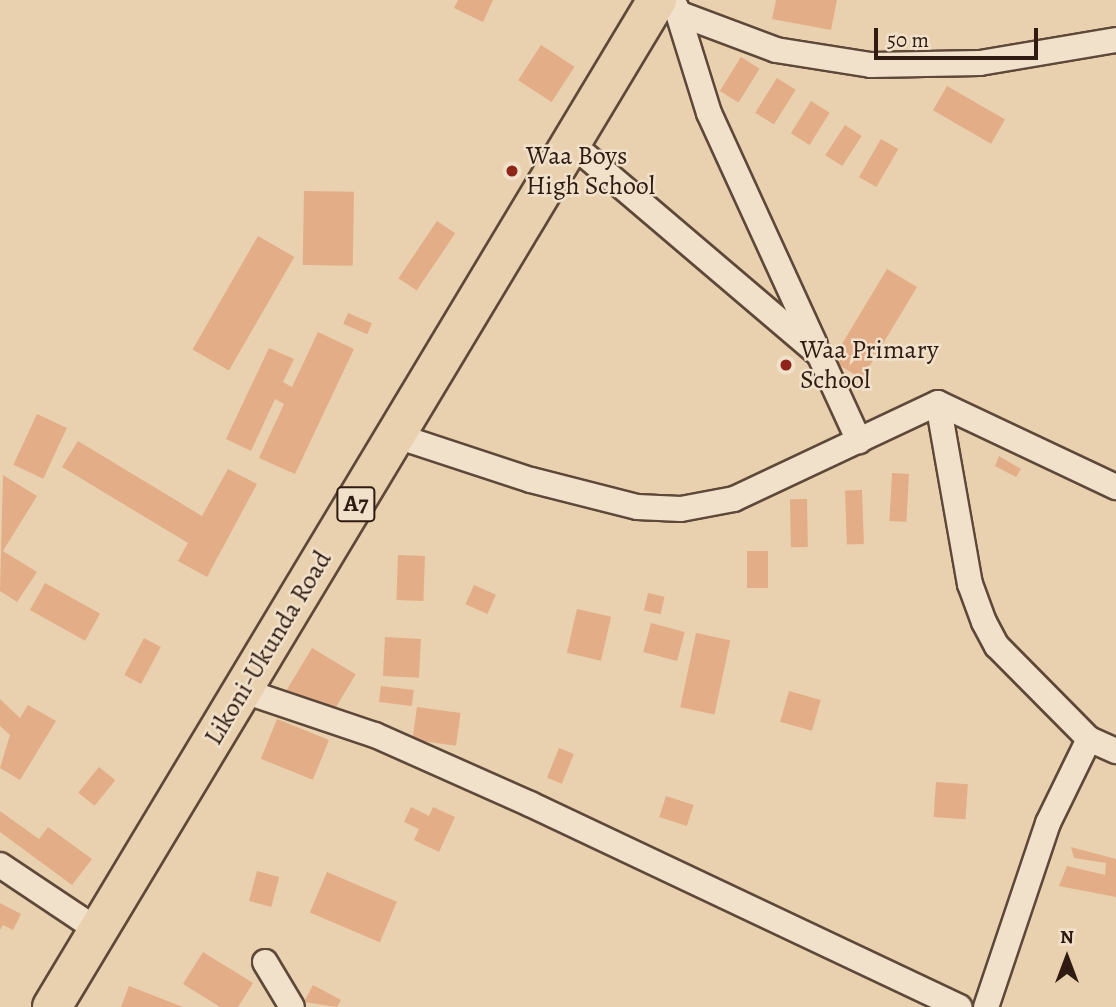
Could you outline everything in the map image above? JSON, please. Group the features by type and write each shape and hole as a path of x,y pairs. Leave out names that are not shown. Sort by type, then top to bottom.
{"highway":[{"name":"Likoni-Ukunda Road","path":"52,1007 572,144 670,5"}],"street":[{"path":"670,5 776,50 872,65 980,63 1116,40"},
{"path":"670,5 709,113 859,441"},
{"path":"572,144 819,354"},
{"path":"397,436 531,480 637,506 681,509 734,499 938,403"},
{"path":"938,403 1116,487"},
{"path":"938,403 970,584 984,622 997,646 1089,739 1116,751"},
{"path":"241,690 422,756 959,1007"},
{"path":"986,1007 1048,822 1089,739"},
{"path":"0,865 99,931"},
{"path":"265,962 292,1007"}],"building":[{"path":"458,0 493,0 483,22 454,8"},
{"path":"776,0 837,0 831,30 772,19"},
{"path":"541,45 575,67 552,102 518,80"},
{"path":"741,57 760,69 738,103 720,91"},
{"path":"777,78 796,90 774,124 755,113"},
{"path":"947,86 1005,120 991,144 933,110"},
{"path":"811,101 830,113 810,145 791,133"},
{"path":"845,125 862,136 842,166 825,155"},
{"path":"881,139 898,149 876,187 859,177"},
{"path":"304,191 354,192 353,266 303,265"},
{"path":"437,221 455,233 417,291 398,278"},
{"path":"258,236 294,257 229,370 193,349"},
{"path":"887,269 917,287 862,379 832,361"},
{"path":"348,313 372,323 367,334 343,324"},
{"path":"318,332 354,349 295,474 259,458 284,404 275,399 251,451 226,439 269,348 294,359 283,382 292,387"},
{"path":"37,414 67,428 43,479 13,465"},
{"path":"78,441 202,516 228,469 257,484 207,577 178,561 188,543 62,467"},
{"path":"999,456 1021,469 1016,477 995,466"},
{"path":"892,473 909,474 906,522 889,521"},
{"path":"3,475 37,496 3,551 37,572 17,602 0,591"},
{"path":"862,490 864,544 847,545 845,491"},
{"path":"790,499 807,499 808,547 791,547"},
{"path":"747,551 768,551 768,588 747,588"},
{"path":"398,555 425,556 423,601 396,600"},
{"path":"45,583 100,614 85,641 30,610"},
{"path":"474,585 496,595 487,614 465,604"},
{"path":"648,593 665,597 661,614 644,611"},
{"path":"577,609 611,617 601,661 567,653"},
{"path":"651,623 685,632 677,661 643,652"},
{"path":"696,633 730,640 714,715 680,707"},
{"path":"385,637 421,639 419,678 383,676"},
{"path":"144,638 161,647 141,684 124,675"},
{"path":"312,648 356,674 330,716 287,690"},
{"path":"381,686 414,690 412,706 379,702"},
{"path":"789,691 821,700 812,731 780,722"},
{"path":"0,699 20,718 28,705 56,721 20,780 0,768 10,735 0,726"},
{"path":"417,707 461,713 456,746 412,740"},
{"path":"277,719 329,740 313,780 261,759"},
{"path":"559,748 574,754 562,784 547,778"},
{"path":"99,767 115,780 95,806 78,793"},
{"path":"936,782 968,784 965,819 934,817"},
{"path":"666,796 694,805 687,826 659,817"},
{"path":"411,807 429,816 433,807 455,817 439,852 414,840 419,829 404,822"},
{"path":"0,811 39,839 48,827 92,859 72,885 0,832"},
{"path":"1071,847 1116,859 1116,897 1059,886 1067,866 1105,875 1106,863 1074,858"},
{"path":"257,871 279,877 271,907 249,901"},
{"path":"327,872 397,902 380,942 310,913"},
{"path":"0,903 21,914 13,930 3,925 0,930"},
{"path":"203,952 253,983 238,1007 220,1007 183,984"},
{"path":"313,985 341,1000 337,1007 304,1002"},
{"path":"129,986 183,1007 121,1007"}],"place":[{"name":"Waa Boys High School","path":"512,171"},
{"name":"Waa Primary School","path":"786,365"}]}
